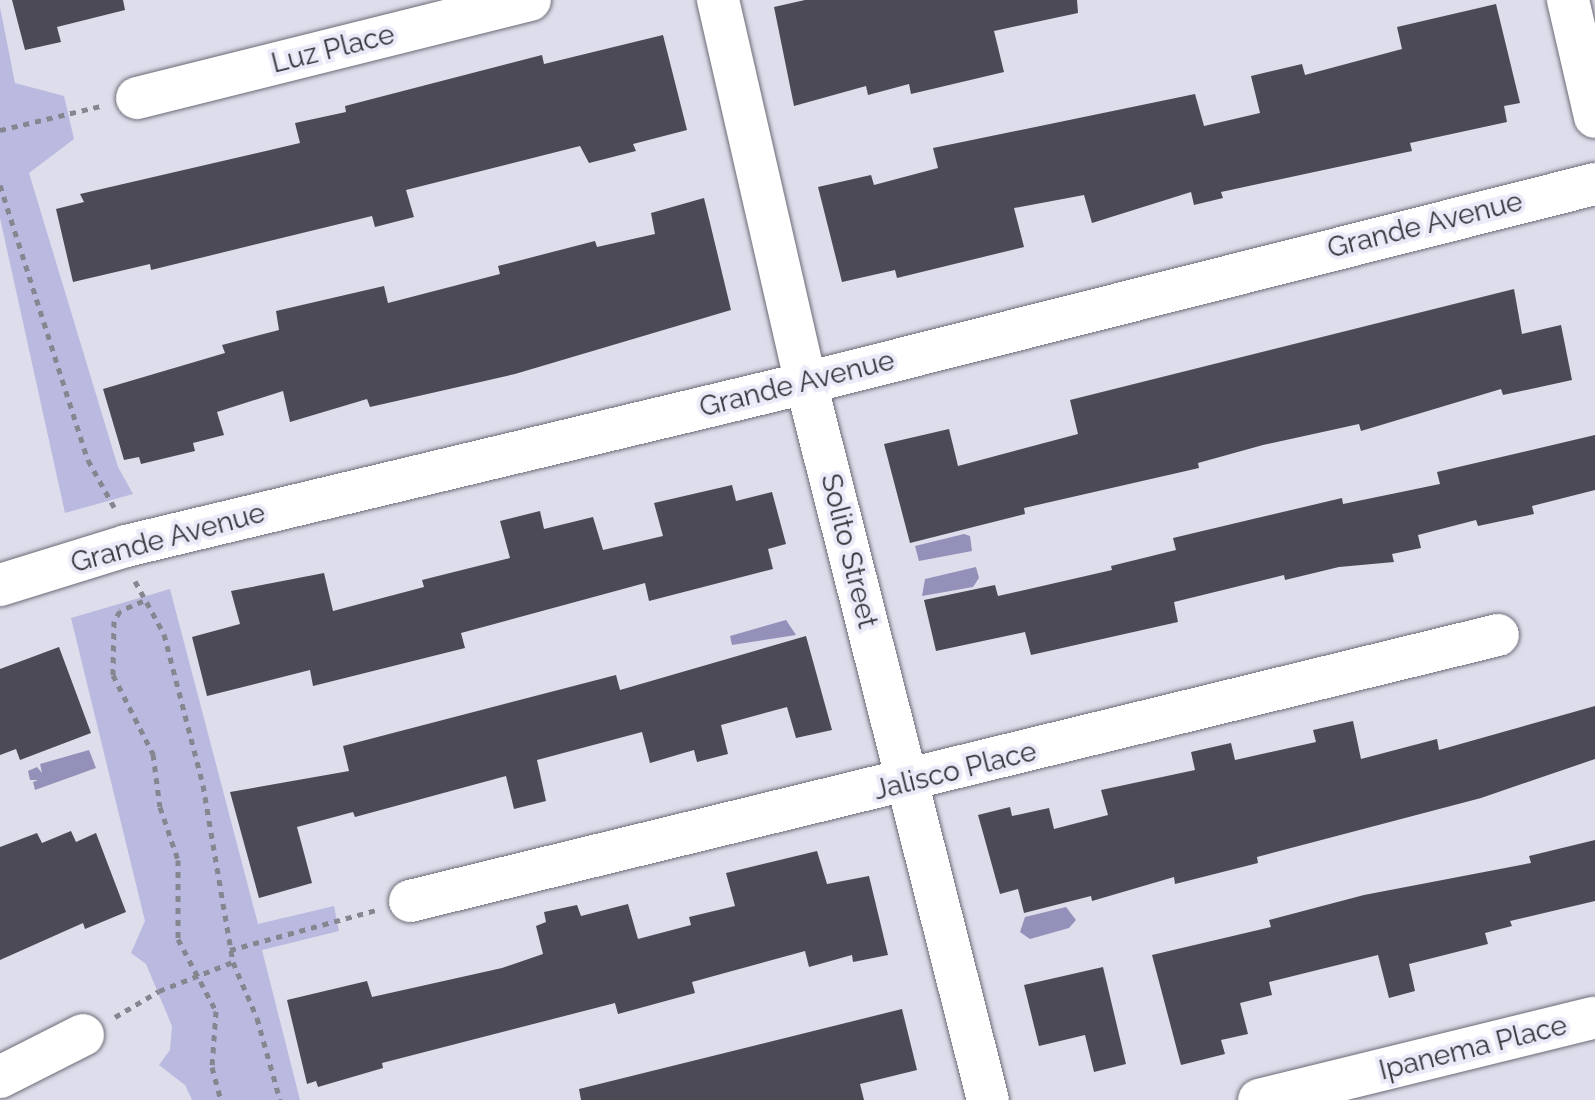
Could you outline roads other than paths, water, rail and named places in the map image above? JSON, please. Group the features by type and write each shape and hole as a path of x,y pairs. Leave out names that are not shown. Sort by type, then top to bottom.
{"street":[{"name":"Luz Place","path":"137,98 530,0"},
{"name":"Solito Street","path":"718,0 806,383 988,1100"},
{"path":"1568,0 1595,117"},
{"name":"Grande Avenue","path":"0,585 126,546 806,383 1595,184"},
{"name":"Jalisco Place","path":"410,901 908,783 1498,635"},
{"name":"Ipanema Place","path":"1259,1100 1594,1018"},
{"path":"0,1077 83,1035"}]}
